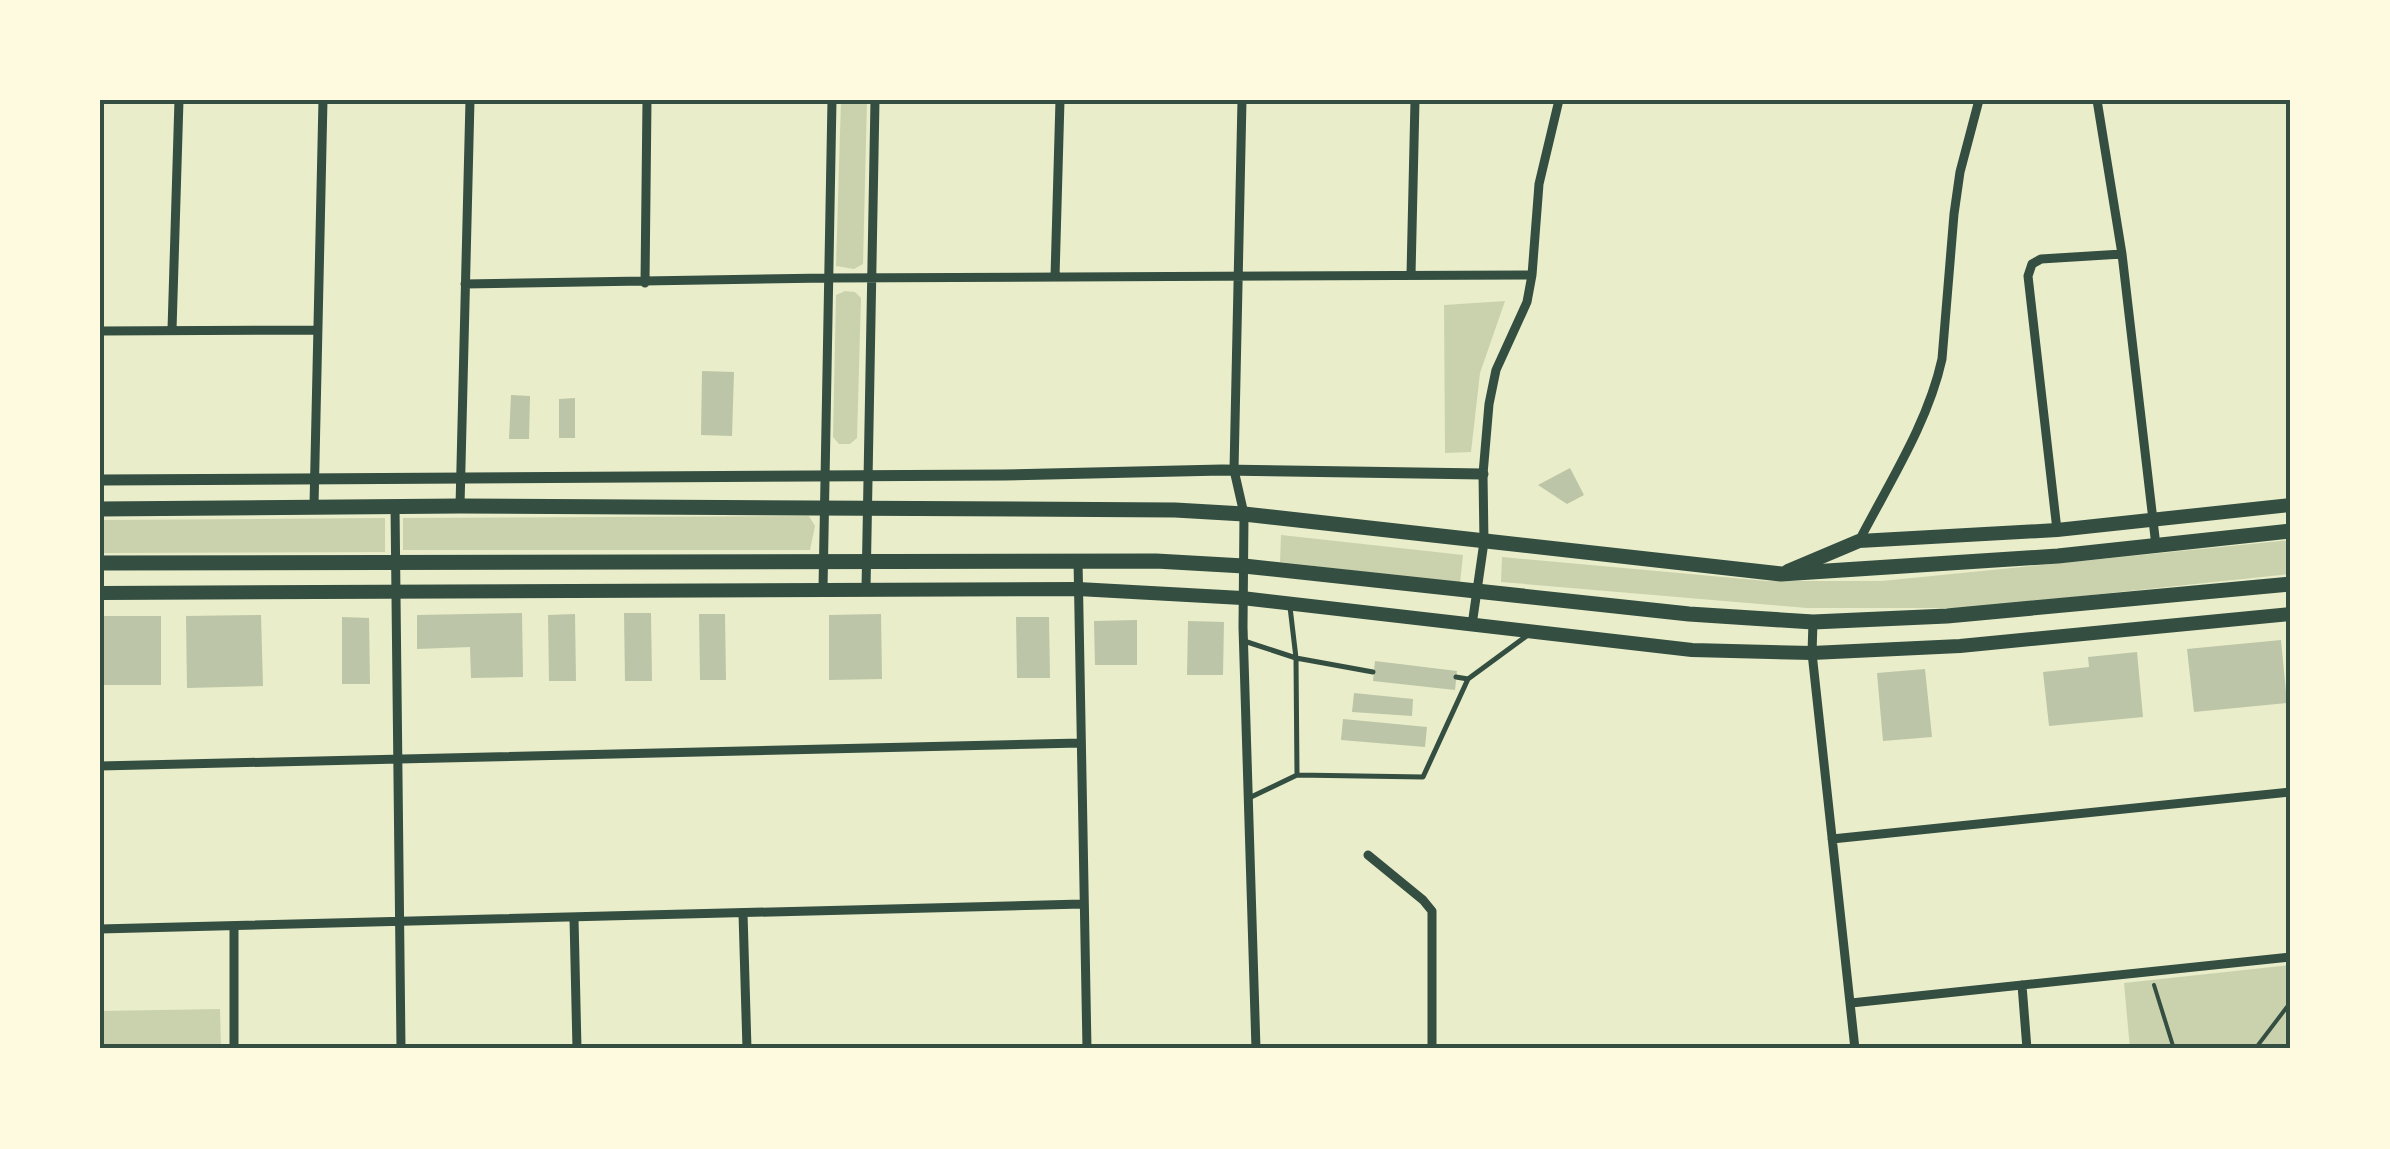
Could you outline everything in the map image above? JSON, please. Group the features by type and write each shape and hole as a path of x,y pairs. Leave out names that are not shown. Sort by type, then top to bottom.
{"main road":[{"path":"1781,574 1859,542 2057,530 2290,505"},
{"path":"100,508 1115,508 1244,514 1781,574 2058,556 2290,531"},
{"path":"100,563 1078,560 1244,566 1708,616 1813,622 2063,607 2290,584"},
{"path":"100,592 1078,589 1242,598 1692,650 1812,654 1978,644 2290,614"}],"street":[{"path":"172,330 179,100"},
{"path":"314,506 323,100"},
{"path":"460,506 470,100"},
{"path":"645,283 647,100"},
{"path":"823,589 832,100"},
{"path":"866,589 875,100"},
{"path":"1055,277 1060,100"},
{"path":"1242,100 1234,470 1244,514 1242,598 1256,1049"},
{"path":"1411,275 1415,100"},
{"path":"1472,626 1484,542 1482,474 1496,370 1527,302 1538,184 1560,100"},
{"path":"1859,542 1937,381 1960,172 1979,100"},
{"path":"2097,100 2122,254 2156,546"},
{"path":"2057,530 2028,276 2032,264 2042,258 2122,254"},
{"path":"464,284 827,278 1532,276"},
{"path":"100,331 316,330"},
{"path":"100,480 1234,470 1482,474"},
{"path":"394,506 402,1049"},
{"path":"1078,560 1086,1049"},
{"path":"1813,622 1812,654 1855,1049"},
{"path":"100,766 1080,742"},
{"path":"1832,839 2290,792"},
{"path":"1368,855 1432,911 1432,1049"},
{"path":"100,929 1082,904"},
{"path":"743,914 747,1049"},
{"path":"574,918 577,1049"},
{"path":"234,927 234,1049"},
{"path":"1852,1003 2290,957"},
{"path":"2022,985 2027,1049"}],"lane":[{"path":"1290,604 1296,658 1297,775"},
{"path":"1248,798 1297,775 1423,777 1468,678 1532,632"},
{"path":"1244,641 1296,658 1374,672"},
{"path":"1456,677 1468,678"}],"path":[{"path":"2150,971 2174,1049"},
{"path":"2255,1049 2290,1003"}],"green space":[{"path":"841,100 867,100 863,264 854,269 836,266"},
{"path":"855,292 861,298 857,438 850,444 839,444 833,437 836,295"},
{"path":"1505,301 1480,373 1471,452 1445,453 1444,305"},
{"path":"809,516 815,526 810,550 403,550 403,518"},
{"path":"385,518 385,552 100,553 100,520"},
{"path":"1281,535 1463,555 1460,583 1280,562"},
{"path":"2290,540 2290,574 1967,608 1807,608 1501,582 1502,557 1767,581 1882,581"},
{"path":"2290,965 2290,1049 2130,1049 2124,983"},
{"path":"220,1009 221,1049 100,1049 100,1011"}],"building":[{"path":"702,371 734,372 732,436 701,435"},
{"path":"511,395 530,396 529,439 509,439"},
{"path":"575,398 575,438 559,438 559,399"},
{"path":"1570,468 1584,495 1567,504 1538,485"},
{"path":"522,613 523,677 471,678 470,647 417,649 417,615"},
{"path":"624,613 651,613 652,681 625,681"},
{"path":"575,614 576,681 549,681 548,615"},
{"path":"699,614 725,614 726,680 700,680"},
{"path":"881,614 882,679 829,680 829,615"},
{"path":"261,615 263,686 187,688 186,616"},
{"path":"100,616 161,616 161,685 100,685"},
{"path":"342,617 369,618 370,684 342,684"},
{"path":"1016,617 1049,617 1050,678 1017,678"},
{"path":"1137,620 1137,665 1095,665 1094,621"},
{"path":"1188,621 1224,622 1223,675 1187,675"},
{"path":"2281,640 2287,703 2194,712 2187,649"},
{"path":"2137,652 2143,717 2049,726 2043,672 2089,667 2088,657"},
{"path":"1375,661 1457,671 1455,690 1373,681"},
{"path":"1925,669 1932,737 1883,741 1877,673"},
{"path":"1354,693 1413,699 1412,716 1352,712"},
{"path":"1343,719 1427,727 1425,747 1341,740"}]}
